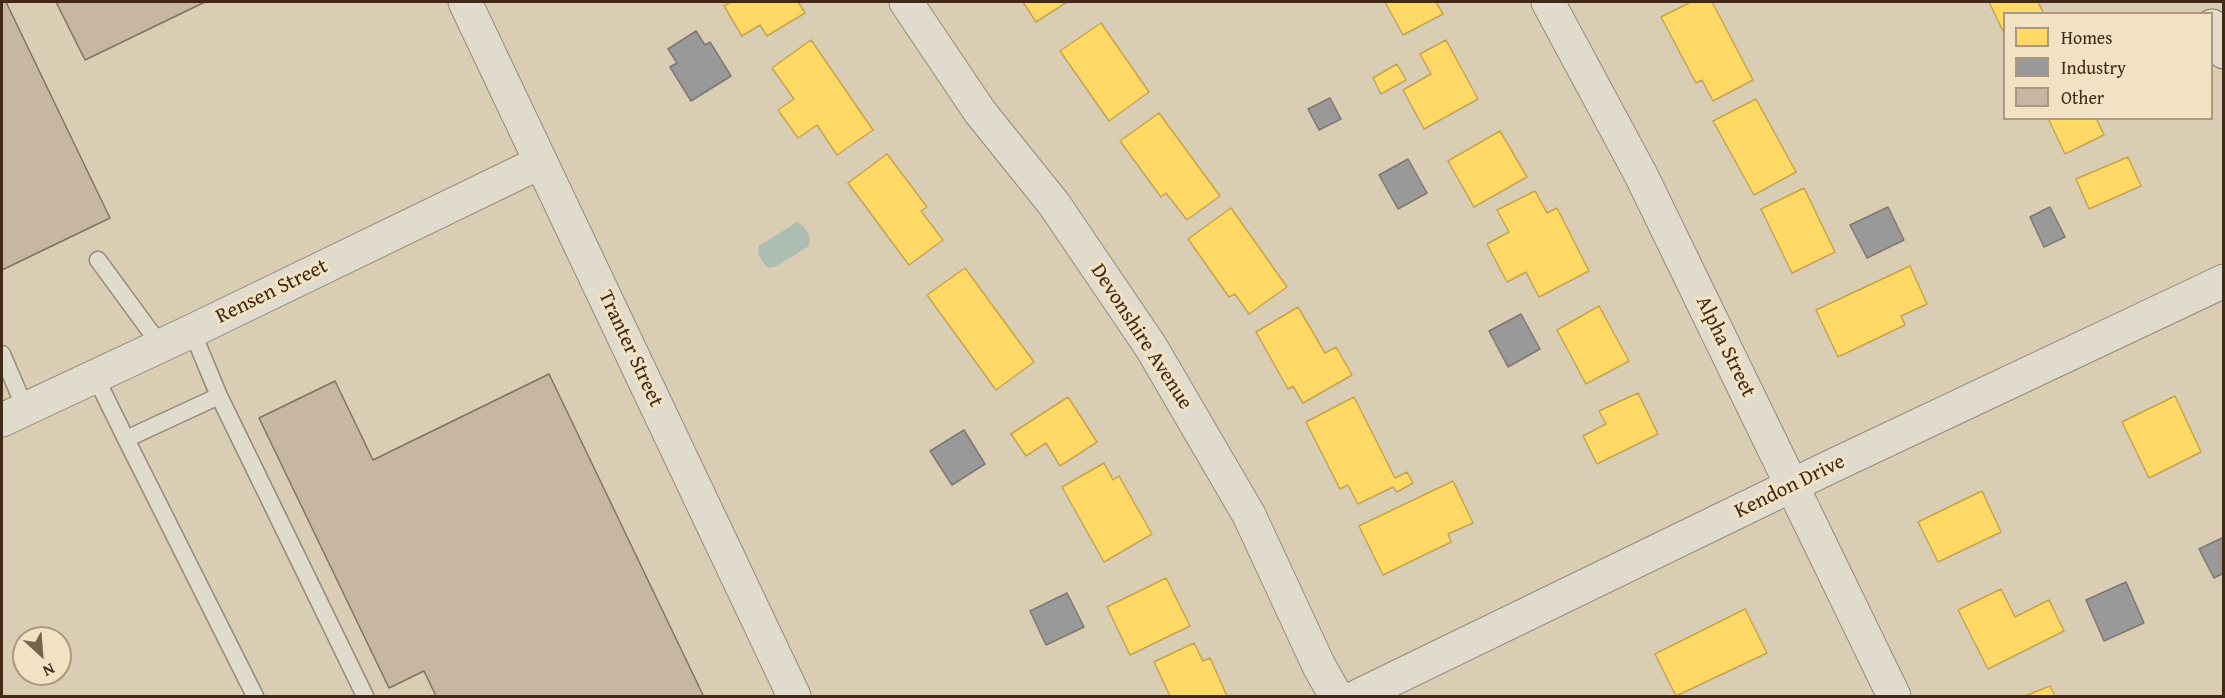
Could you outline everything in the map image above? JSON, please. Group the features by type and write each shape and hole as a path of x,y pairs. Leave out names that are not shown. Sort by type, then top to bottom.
{"street":[{"name":"Tranter Street","path":"465,2 794,696"},
{"name":"Devonshire Avenue","path":"906,2 980,112 1054,204 1151,347 1249,514 1319,666 1336,696"},
{"name":"Alpha Street","path":"1548,2 1641,175 1894,696"},
{"path":"2213,31 2223,52"},
{"name":"Rensen Street","path":"14,414 192,331 541,162"},
{"name":"Kendon Drive","path":"1358,696 1793,485 2223,281"}],"lane":[{"path":"98,260 160,346"},
{"path":"192,331 219,396 365,696"},
{"path":"2,354 14,414"},
{"path":"96,376 255,696"},
{"path":"126,439 219,396"}],"shaded area":[{"path":"797,222 808,233 809,246 777,266 770,268 765,265 758,254 759,246"}],"building: Homes":[{"path":"731,2 798,2 805,13 767,36 760,25 742,36 724,6"},
{"path":"1023,2 1067,2 1036,22"},
{"path":"1385,2 1436,2 1443,14 1403,35"},
{"path":"1691,2 1712,2 1753,80 1713,101 1702,80 1696,83 1661,17"},
{"path":"1989,2 2038,2 2043,12 2003,12 2003,31"},
{"path":"1101,23 1149,92 1109,121 1060,51"},
{"path":"811,40 873,130 837,155 817,125 798,138 778,110 794,99 772,68"},
{"path":"1446,40 1478,99 1424,129 1403,90 1431,74 1420,54"},
{"path":"1397,64 1406,80 1381,94 1373,78"},
{"path":"1756,99 1796,172 1754,195 1713,121"},
{"path":"1159,113 1220,196 1187,220 1166,193 1161,197 1120,141"},
{"path":"2049,120 2097,120 2104,135 2065,154"},
{"path":"1500,131 1527,177 1474,207 1448,161"},
{"path":"887,154 927,207 921,211 943,240 909,265 848,183"},
{"path":"2128,157 2141,186 2089,209 2076,179"},
{"path":"1804,188 1835,252 1792,273 1761,209"},
{"path":"1535,191 1547,213 1557,208 1589,271 1539,297 1526,272 1507,282 1487,244 1509,232 1497,210"},
{"path":"1231,208 1287,287 1249,314 1235,294 1229,297 1188,239"},
{"path":"1910,266 1927,304 1901,316 1905,325 1838,357 1816,310"},
{"path":"965,268 1034,362 996,390 927,295"},
{"path":"1599,306 1629,361 1586,384 1557,330"},
{"path":"1298,307 1325,353 1336,347 1352,375 1303,403 1293,386 1288,389 1256,332"},
{"path":"1638,393 1658,434 1597,464 1583,436 1606,424 1599,411"},
{"path":"2175,396 2201,452 2149,478 2122,422"},
{"path":"1068,397 1097,442 1060,466 1046,443 1026,456 1011,434"},
{"path":"1354,397 1395,478 1407,472 1413,483 1397,492 1393,487 1358,504 1348,485 1340,489 1306,422"},
{"path":"1104,463 1113,480 1119,476 1152,534 1104,562 1062,487"},
{"path":"1453,481 1473,523 1448,534 1451,542 1383,575 1359,526"},
{"path":"1982,491 2001,532 1938,562 1918,522"},
{"path":"1166,578 1190,626 1130,655 1107,607"},
{"path":"2001,589 2015,617 2049,600 2064,631 1988,669 1958,610"},
{"path":"1745,609 1767,653 1676,696 1655,654"},
{"path":"1194,643 1203,661 1210,658 1227,696 1170,696 1154,662"},
{"path":"2050,686 2055,696 2025,696"}],"building: Industry":[{"path":"696,31 705,45 710,42 731,76 691,101 670,67 677,63 668,49"},
{"path":"1330,98 1341,119 1319,130 1308,109"},
{"path":"1408,159 1427,193 1398,209 1379,175"},
{"path":"1888,207 1904,240 1867,258 1850,225"},
{"path":"2050,207 2065,237 2044,247 2030,217"},
{"path":"1521,314 1540,349 1508,367 1489,331"},
{"path":"964,430 985,464 952,485 930,451"},
{"path":"2224,537 2224,573 2214,578 2199,549"},
{"path":"2126,582 2144,623 2104,641 2086,600"},
{"path":"1067,593 1084,627 1046,645 1030,611"}],"building: Other":[{"path":"2,2 6,2 110,218 2,270"},
{"path":"56,2 205,2 85,60"},
{"path":"549,374 703,695 436,696 424,671 389,688 259,418 335,381 373,460"}]}
